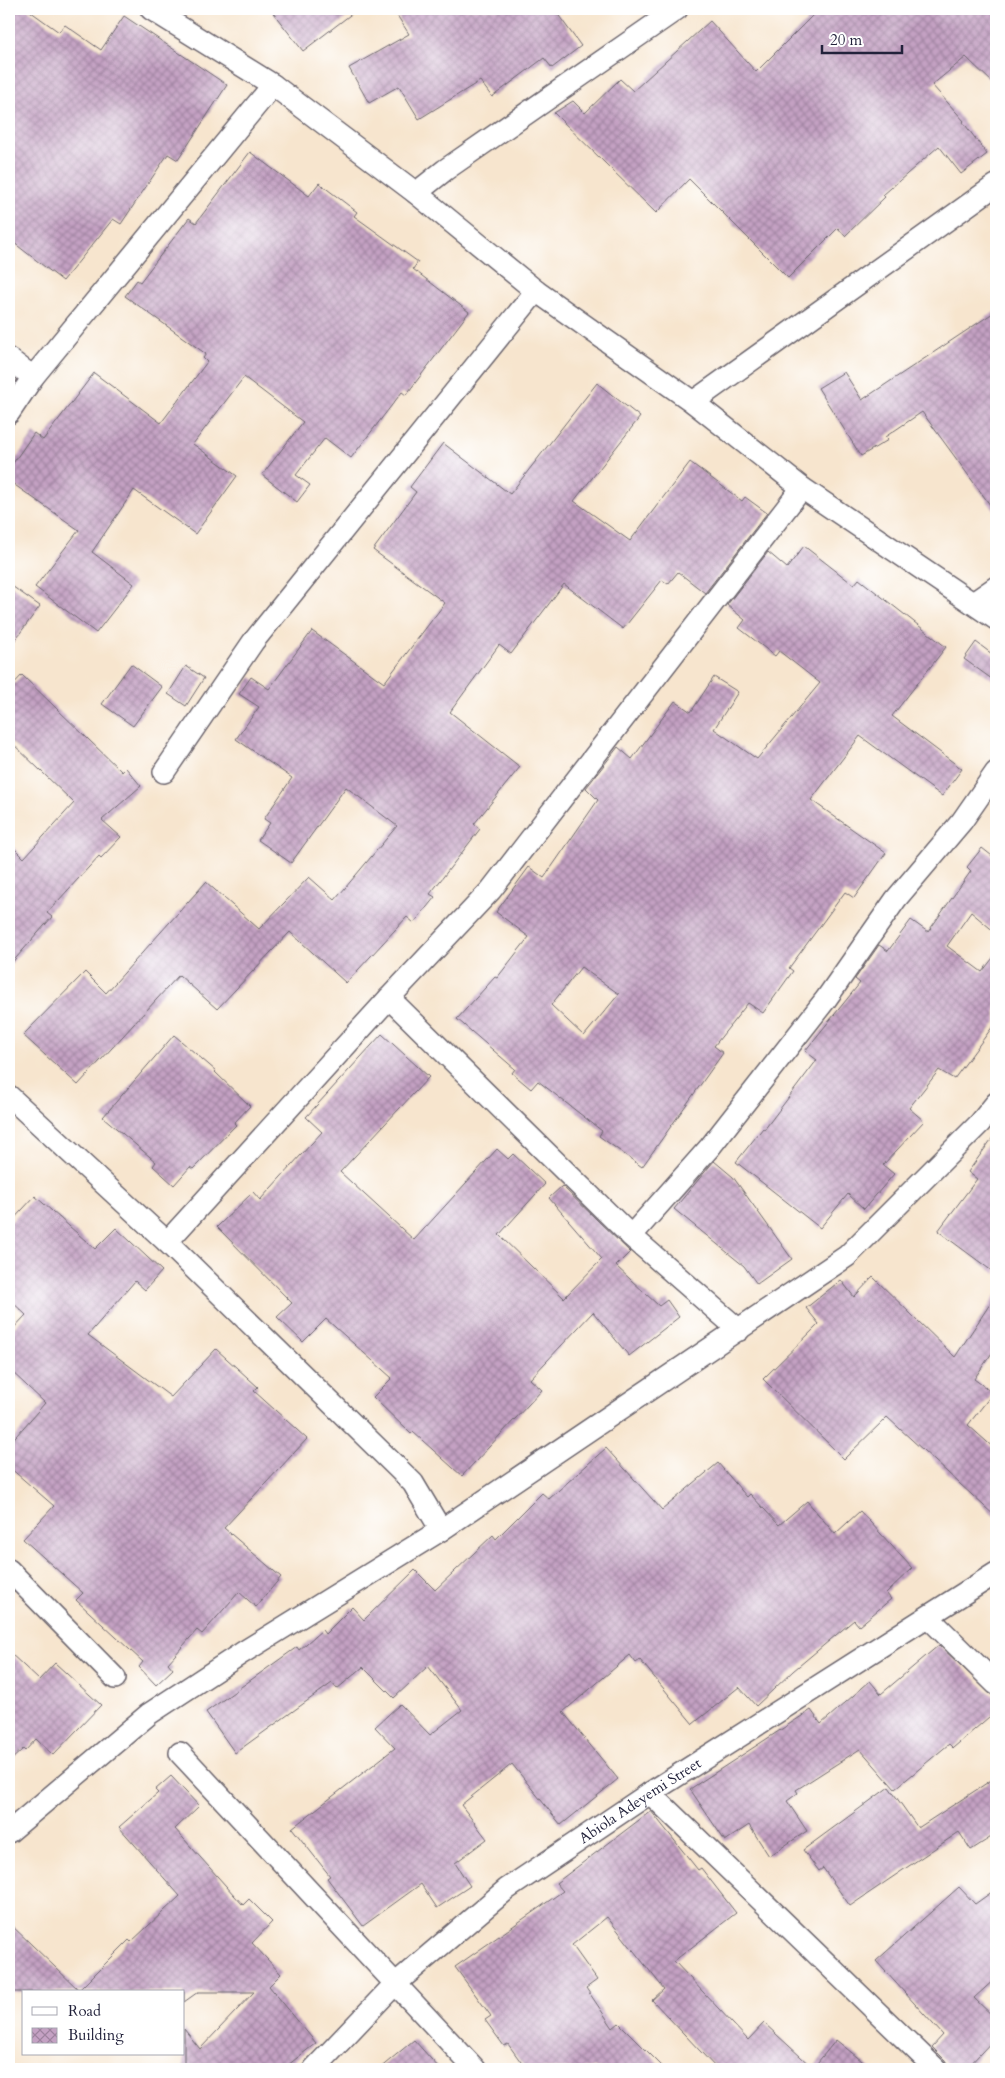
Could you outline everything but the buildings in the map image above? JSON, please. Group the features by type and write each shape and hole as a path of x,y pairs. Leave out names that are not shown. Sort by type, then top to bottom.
{"street":[{"path":"151,9 274,85 416,193 536,291 693,402 802,488 996,619"},
{"path":"416,193 445,170 677,9"},
{"path":"9,413 33,378 274,85"},
{"path":"693,402 996,185"},
{"path":"164,772 254,642 536,291"},
{"path":"9,359 33,378"},
{"path":"167,1242 389,998 491,890 802,488"},
{"path":"973,603 996,587"},
{"path":"631,1236 717,1139 826,999 896,899 962,822 996,772"},
{"path":"389,998 631,1236 739,1330"},
{"path":"9,1096 167,1242 413,1482 441,1530"},
{"path":"9,1832 149,1714 242,1653 441,1530 848,1256 980,1123 996,1102"},
{"path":"9,1570 115,1678"},
{"name":"Abiola Adeyemi Street","path":"314,2069 394,1985 507,1889 650,1793 996,1573"},
{"path":"928,1617 996,1684"},
{"path":"180,1753 394,1985 475,2069"},
{"path":"650,1793 936,2069"}]}
